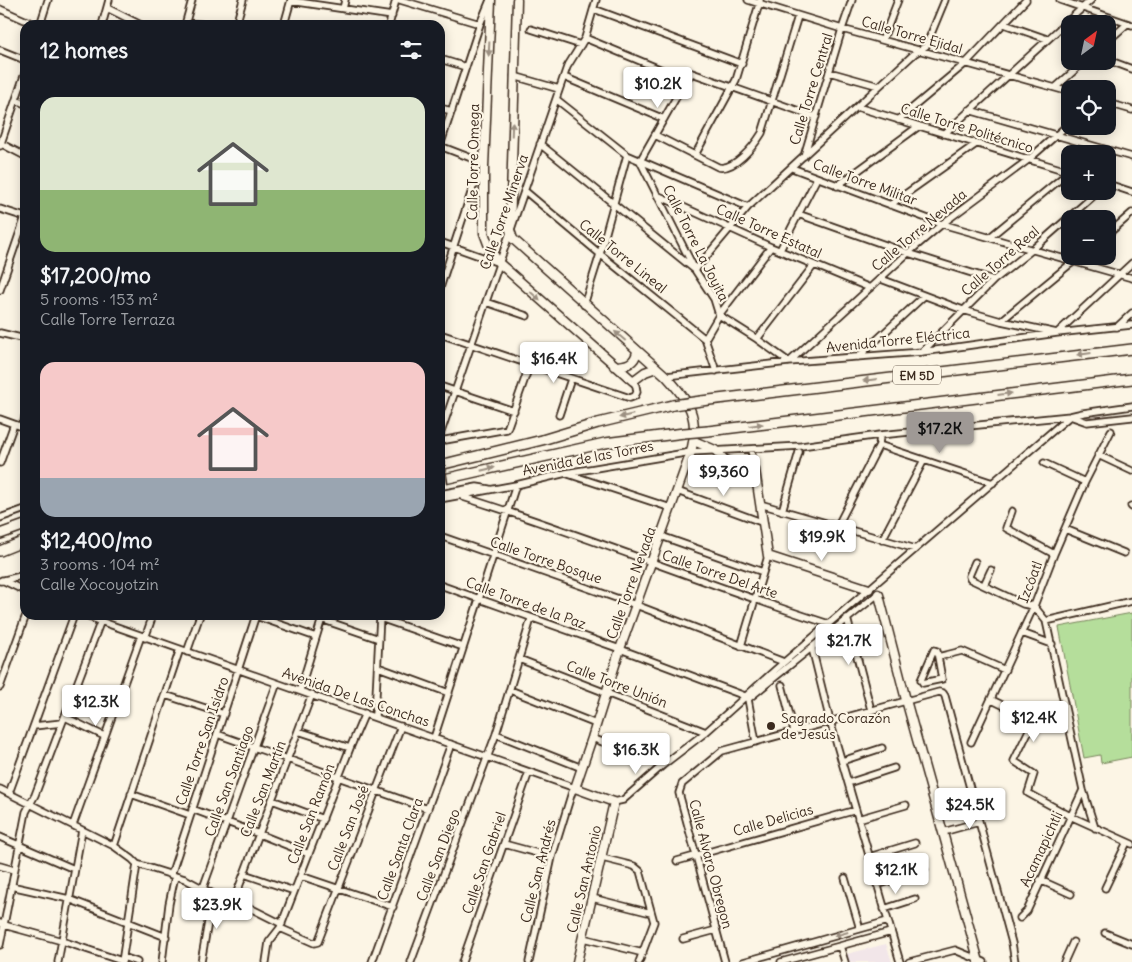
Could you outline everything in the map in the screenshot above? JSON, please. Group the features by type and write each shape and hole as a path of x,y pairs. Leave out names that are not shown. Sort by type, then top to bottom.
{"highway":[{"name":"EM 5D","path":"445,464 674,405 1132,348"},
{"name":"EM 5D","path":"445,481 605,442 1132,379"},
{"path":"0,534 20,528"},
{"path":"0,552 20,543"}],"main road":[{"name":"Calle Torre Omega","path":"490,0 484,163 484,233 490,249 499,263 633,381"},
{"path":"517,0 510,230 512,239 656,368 645,372 633,381"},
{"path":"614,366 630,364 634,360 637,351"},
{"name":"Calle Torre Nevada","path":"574,788 620,649 694,441 692,414 683,395 656,368"},
{"path":"694,441 714,450 725,460 755,470 768,556 869,590"},
{"path":"878,594 906,700 981,961"},
{"name":"Avenida De Las Conchas","path":"574,788 618,801"},
{"name":"Calle San Antonio","path":"577,962 618,801"}],"street":[{"path":"42,20 48,0"},
{"path":"103,20 109,0"},
{"path":"187,20 192,0"},
{"path":"237,20 243,0"},
{"path":"343,9 345,0"},
{"path":"391,20 396,0"},
{"path":"400,0 480,24"},
{"path":"445,132 480,24 490,0"},
{"path":"589,0 742,64"},
{"name":"Calle Torre Ejidal","path":"748,0 920,51 1061,89"},
{"name":"Calle Torre Central","path":"804,157 852,0"},
{"path":"883,39 898,0"},
{"path":"540,144 695,270 748,207 914,54 926,46 945,0"},
{"path":"898,120 966,63 1026,0"},
{"path":"1060,0 1129,25"},
{"path":"944,134 1091,0"},
{"path":"285,20 291,1 392,16"},
{"path":"694,155 733,87 742,64 760,2"},
{"name":"Calle Torre Minerva","path":"445,421 559,89 567,67 585,38 595,4"},
{"path":"107,8 132,20"},
{"path":"0,9 25,20"},
{"path":"655,136 718,168 730,167 754,144 762,133 798,16"},
{"path":"1004,24 1047,39"},
{"path":"1116,35 1129,25"},
{"path":"531,29 581,45"},
{"path":"585,38 686,80"},
{"path":"1,53 20,59"},
{"path":"445,60 466,67"},
{"path":"1116,63 1132,68"},
{"path":"1056,88 1075,70"},
{"path":"829,72 879,86"},
{"path":"640,161 686,80 692,73 816,117"},
{"path":"514,76 559,89"},
{"path":"564,77 664,119"},
{"path":"20,88 0,144 20,154"},
{"path":"556,99 627,155 748,207"},
{"path":"16,100 20,102"},
{"path":"1116,105 1132,110"},
{"name":"Calle Torre Politécnico","path":"857,107 1061,170"},
{"path":"445,110 452,112"},
{"path":"969,110 1058,134 1132,157"},
{"path":"837,186 919,126"},
{"name":"Calle Torre Nevada","path":"790,362 942,224 1028,160 1061,132"},
{"path":"890,205 976,144"},
{"path":"445,148 484,163"},
{"path":"584,305 627,155"},
{"name":"Calle Torre La Joyita","path":"640,161 695,270 714,299 719,315 790,362"},
{"name":"Calle Torre Militar","path":"792,168 942,224 1061,257"},
{"path":"445,273 473,187 484,176"},
{"path":"780,250 817,178"},
{"path":"990,237 1061,179"},
{"path":"1116,187 1132,192"},
{"name":"Calle Torre Lineal","path":"525,191 705,339"},
{"name":"Calle Torre Estatal","path":"657,195 772,247 870,288"},
{"name":"Calle Torre Real","path":"922,352 994,280 1033,249 1088,200"},
{"path":"0,209 20,215"},
{"path":"1116,227 1132,213"},
{"path":"798,214 908,254 994,280"},
{"path":"0,290 20,232"},
{"path":"445,244 499,263"},
{"path":"716,370 705,339 719,315 772,247"},
{"path":"881,279 963,310 1001,321 1057,333 1132,263"},
{"path":"757,339 814,265"},
{"path":"1001,321 1069,265"},
{"name":"Calle Torre Militar","path":"1088,265 1132,278"},
{"path":"858,357 924,296"},
{"path":"486,302 527,316"},
{"path":"1117,327 1132,313"},
{"name":"Avenida Torre Eléctrica","path":"666,376 790,362 922,352 1057,333 1132,325"},
{"path":"0,333 20,338"},
{"path":"445,336 630,398 635,396 637,392 633,381"},
{"path":"445,440 503,430 509,426 530,364"},
{"path":"559,415 571,379"},
{"path":"445,388 514,411"},
{"path":"618,801 706,732 784,662 1070,416 1083,412 1132,406"},
{"path":"1070,416 1087,422 1132,417"},
{"name":"Avenida de las Torres","path":"445,498 516,485 566,473 691,452 801,446 880,435 1070,416"},
{"path":"0,419 20,426"},
{"path":"0,463 14,424"},
{"name":"Izcóatl","path":"971,742 1022,633 1085,482 1110,430"},
{"path":"837,527 879,445 880,435"},
{"path":"879,445 993,483"},
{"path":"751,450 755,470"},
{"path":"782,511 799,452"},
{"path":"1098,455 1132,471"},
{"path":"882,540 924,460"},
{"path":"1044,463 1085,482"},
{"path":"566,473 671,508"},
{"path":"434,738 516,485"},
{"path":"445,494 477,487 494,489"},
{"path":"677,491 764,523"},
{"name":"Calle Torre Del Arte","path":"461,496 507,510 755,600 829,624"},
{"path":"760,504 916,549"},
{"path":"1012,510 1006,528 1054,554"},
{"path":"0,518 20,511"},
{"path":"1065,529 1124,553"},
{"path":"661,536 764,572"},
{"name":"Calle Torre Bosque","path":"445,538 636,605 784,662"},
{"path":"741,646 768,556"},
{"path":"975,562 969,578 1023,604 1034,606 1046,621 1083,790 1095,828"},
{"path":"984,586 991,570"},
{"path":"1,581 20,577"},
{"path":"1,581 20,589"},
{"name":"Calle Torre de la Paz","path":"445,587 531,619 620,649 747,697"},
{"path":"747,697 812,648 878,594"},
{"path":"1046,621 1132,600"},
{"path":"847,618 871,710"},
{"name":"Calle San Diego","path":"411,962 488,757 531,619"},
{"path":"0,687 24,620"},
{"path":"9,793 72,620"},
{"name":"Avenida De Las Conchas","path":"96,620 375,716 574,788"},
{"path":"73,825 104,736 151,620"},
{"path":"187,652 198,620"},
{"name":"Calle Torre San Isidro","path":"162,962 173,875 191,812 255,620"},
{"path":"267,620 316,638"},
{"path":"300,690 321,620"},
{"path":"330,620 379,639"},
{"path":"375,716 380,620"},
{"path":"391,620 463,647"},
{"path":"0,945 2,924 26,812 35,795 101,622"},
{"path":"1022,633 1052,644"},
{"path":"812,648 830,721 900,962"},
{"path":"114,846 180,650"},
{"path":"934,650 937,651 938,657 942,678 921,682 934,650"},
{"path":"938,657 962,650 1005,670"},
{"name":"Calle Torre Unión","path":"519,659 706,732"},
{"path":"378,668 449,693"},
{"name":"Calle San Santiago","path":"203,888 277,683"},
{"path":"782,684 794,731"},
{"path":"510,690 596,724"},
{"name":"Calle Alvaro Obregon","path":"725,962 679,793 679,788 682,784 722,751 906,700 939,692 943,693 979,822"},
{"path":"165,694 224,714"},
{"name":"Calle San Martín","path":"234,900 312,694"},
{"path":"747,697 756,742"},
{"path":"992,700 1029,718 1031,722 1031,726 1014,761 1034,774 1028,793 1070,816 1130,843 1105,888"},
{"name":"Calle San Ramón","path":"266,962 269,942 281,926 365,713"},
{"path":"34,726 64,720 104,736"},
{"name":"Calle San José","path":"281,926 314,943 320,940 338,888 401,726"},
{"path":"298,730 350,748"},
{"path":"217,734 428,809"},
{"path":"496,734 582,768"},
{"path":"592,738 663,765"},
{"name":"Calle Santa Clara","path":"372,962 451,744"},
{"path":"842,761 882,748"},
{"path":"848,783 894,768"},
{"name":"Calle San Gabriel","path":"462,962 529,772"},
{"name":"Calle San Andrés","path":"529,962 552,857 574,788"},
{"path":"0,789 114,846 137,864 173,875 213,894 234,900 281,926"},
{"name":"Acamapichtli","path":"1020,918 1026,912 1083,790"},
{"path":"131,794 227,822 309,854"},
{"path":"272,800 323,819"},
{"path":"858,819 906,805"},
{"name":"Calle Delicias","path":"677,861 856,810"},
{"path":"944,832 979,822 1012,943 1014,962"},
{"path":"58,962 82,830"},
{"path":"0,837 74,869"},
{"path":"869,857 915,843"},
{"path":"504,844 552,857"},
{"path":"602,858 638,868 654,922 639,962"},
{"path":"122,960 137,864"},
{"path":"0,866 14,870"},
{"path":"877,885 925,870"},
{"path":"244,874 294,891"},
{"path":"300,876 393,907"},
{"path":"844,878 860,929"},
{"path":"1040,880 1072,894"},
{"path":"11,886 69,899 166,937"},
{"path":"201,962 213,894"},
{"path":"592,898 651,913"},
{"path":"884,910 915,899"},
{"path":"744,962 768,959 888,921"},
{"path":"2,924 122,960 137,962"},
{"path":"683,939 716,930"},
{"path":"782,962 891,932"},
{"path":"1105,933 1132,944"},
{"path":"583,938 643,953"},
{"path":"1064,962 1073,942"},
{"path":"840,946 844,962"},
{"path":"909,962 955,950 981,961"}],"shaded area":[{"path":"886,944 892,962 845,962 843,955"}],"green space":[{"path":"1132,613 1132,757 1101,763 1100,755 1084,758 1059,627"}],"place":[{"name":"Sagrado Corazón de Jesús","path":"771,726"}]}
